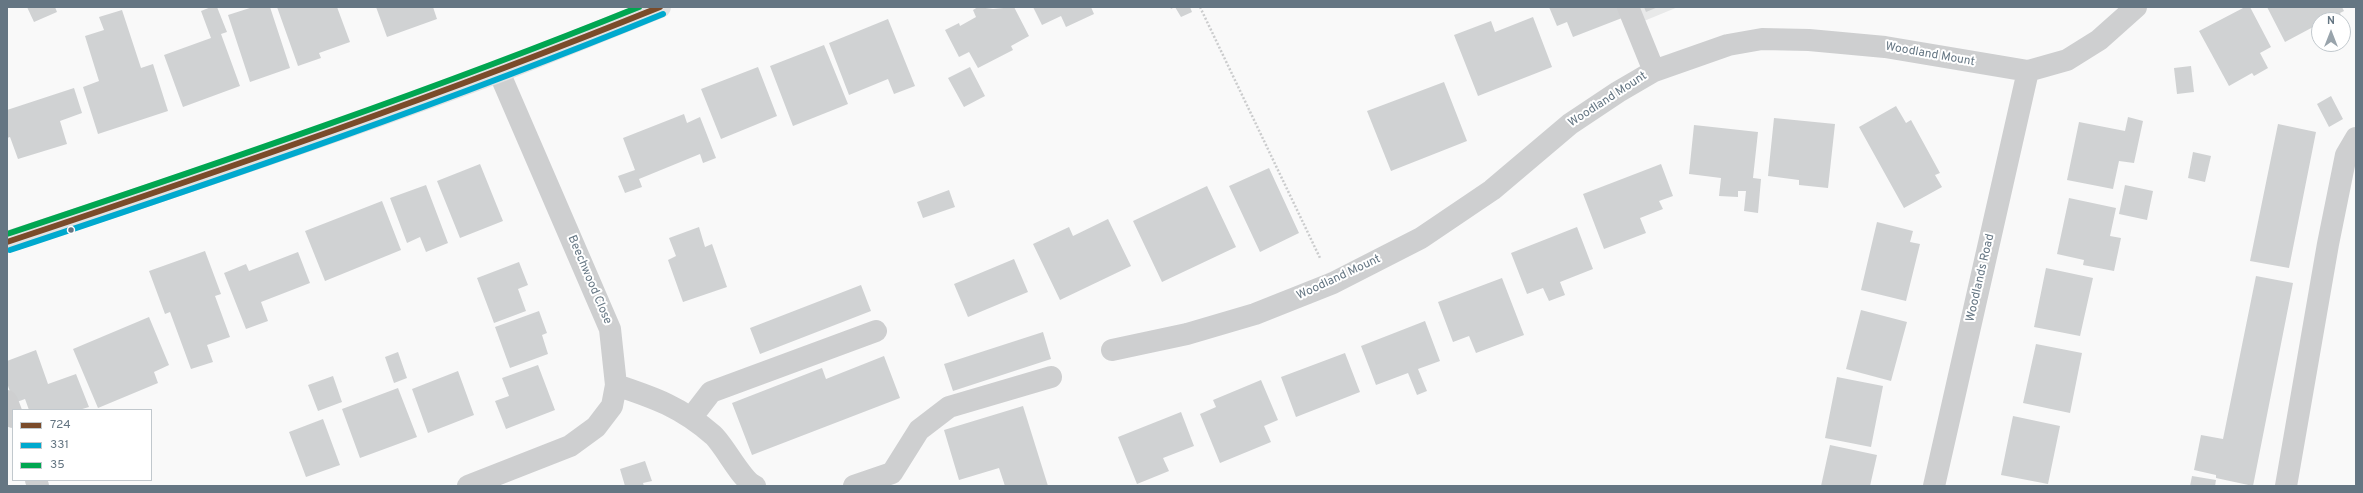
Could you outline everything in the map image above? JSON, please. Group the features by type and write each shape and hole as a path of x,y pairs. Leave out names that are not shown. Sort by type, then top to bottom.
{"main road":[{"path":"7,242 226,170 499,72 660,7"}],"street":[{"path":"1628,7 1654,71"},
{"name":"Woodland Mount","path":"1112,350 1187,334 1255,314 1333,283 1407,245 1492,190 1570,124 1618,92 1654,71 1728,45 1762,39 1809,40 1885,47 2028,71 2068,60 2099,40 2136,7"},
{"name":"Woodlands Road","path":"1934,486 2028,71"},
{"name":"Beechwood Close","path":"468,486 570,446 596,427 600,422 612,406 616,385 610,329 499,72"},
{"path":"2286,486 2328,244 2346,155 2356,138"},
{"path":"691,418 711,392 876,331"},
{"path":"854,486 892,473 919,430 949,407 1051,377"},
{"path":"616,385 679,409 714,436 737,478 755,486"},
{"path":"7,401 12,415"}],"path":[{"path":"1200,7 1321,260"}],"shaded area":[{"path":"1618,7 1678,7 1627,28"}],"building":[{"path":"27,7 55,7 57,12 34,22"},
{"path":"211,7 217,7 227,32 221,34 240,86 183,107 164,55 211,38 201,11"},
{"path":"253,7 270,7 290,68 250,82 228,15"},
{"path":"277,7 337,7 350,42 319,53 321,58 298,66"},
{"path":"376,7 433,7 437,19 387,37"},
{"path":"978,7 993,9 1014,7 1029,36 1011,46 1013,50 978,68 969,52 959,57 945,30 959,23 960,26 976,17 973,10"},
{"path":"1033,7 1091,7 1094,14 1066,27 1061,16 1042,25"},
{"path":"1175,7 1190,7 1192,12 1181,17"},
{"path":"1549,7 1618,7 1622,18 1573,37 1567,22 1557,26"},
{"path":"1644,7 1658,7 1646,12"},
{"path":"2245,7 2250,7 2271,47 2260,53 2268,68 2254,76 2252,73 2229,86 2199,31"},
{"path":"2267,7 2342,7 2344,11 2342,12 2311,12 2311,28 2285,42"},
{"path":"122,10 141,68 153,64 168,111 98,134 83,87 99,81 85,36 104,30 99,17"},
{"path":"1533,17 1552,67 1478,96 1454,35 1491,21 1495,32"},
{"path":"888,19 915,86 894,94 888,79 849,95 829,43"},
{"path":"824,45 848,104 793,126 770,66"},
{"path":"2191,66 2194,92 2177,94 2174,68"},
{"path":"758,67 777,116 721,139 701,89"},
{"path":"970,67 985,96 964,107 948,78"},
{"path":"1444,82 1467,141 1391,171 1367,111"},
{"path":"74,88 82,113 60,121 67,144 18,159 10,137 7,138 7,110"},
{"path":"2331,96 2343,119 2329,127 2317,104"},
{"path":"1896,106 1906,123 1911,120 1940,173 1935,175 1942,187 1904,208 1859,127"},
{"path":"684,114 687,123 700,117 716,158 703,163 700,154 639,179 642,187 625,193 618,176 635,170 623,138"},
{"path":"2128,117 2143,121 2134,163 2119,161 2113,189 2067,180 2079,122 2125,131"},
{"path":"1774,118 1835,124 1828,188 1799,185 1799,180 1768,176"},
{"path":"2278,124 2316,132 2289,268 2250,261"},
{"path":"1694,125 1758,132 1753,178 1761,179 1758,213 1744,211 1746,191 1738,191 1738,197 1719,196 1721,178 1689,174"},
{"path":"2193,152 2211,156 2205,182 2188,178"},
{"path":"480,164 503,221 460,238 437,181"},
{"path":"1661,164 1673,196 1659,201 1663,209 1640,218 1646,233 1604,249 1583,194"},
{"path":"1269,168 1299,233 1260,252 1229,186"},
{"path":"426,185 448,243 426,252 420,237 407,243 390,198"},
{"path":"2125,185 2153,191 2147,220 2119,214"},
{"path":"1207,186 1236,247 1162,282 1133,221"},
{"path":"949,190 955,207 923,218 917,202"},
{"path":"2069,198 2116,208 2110,236 2121,238 2114,271 2083,265 2084,260 2057,254"},
{"path":"382,201 401,250 325,281 305,231"},
{"path":"1108,219 1131,266 1060,300 1033,244 1069,227 1073,236"},
{"path":"1877,222 1913,231 1910,242 1920,244 1906,301 1861,290"},
{"path":"699,227 705,247 712,244 727,287 683,302 668,260 676,256 669,238"},
{"path":"1577,227 1593,269 1560,282 1565,295 1549,301 1543,288 1527,294 1511,253"},
{"path":"205,251 221,294 215,296 230,337 207,345 213,362 191,369 170,312 165,314 149,271"},
{"path":"298,252 310,283 261,302 268,321 246,329 224,273 246,264 249,271"},
{"path":"1014,259 1028,292 968,317 954,284"},
{"path":"519,262 528,285 518,289 526,311 494,323 477,278"},
{"path":"2046,268 2093,278 2080,336 2034,327"},
{"path":"2256,276 2293,283 2253,486 2216,478 2216,475 2194,470 2201,435 2223,439"},
{"path":"1502,278 1524,335 1476,353 1469,336 1453,342 1438,302"},
{"path":"861,285 871,311 760,354 750,328"},
{"path":"1861,310 1907,322 1891,381 1846,369"},
{"path":"539,311 547,333 542,335 548,354 510,368 495,327"},
{"path":"149,317 169,365 154,372 158,383 98,408 73,349"},
{"path":"1425,321 1440,361 1418,369 1427,391 1417,395 1408,373 1376,385 1361,346"},
{"path":"1043,332 1051,359 953,391 944,364"},
{"path":"2036,344 2082,353 2070,413 2023,403"},
{"path":"36,350 48,384 76,374 89,407 82,409 29,409 25,399 14,403 7,383 7,361"},
{"path":"398,352 407,378 394,383 385,357"},
{"path":"1345,353 1360,392 1296,417 1281,377"},
{"path":"884,356 900,398 752,455 732,403 822,368 826,379"},
{"path":"538,365 555,410 506,429 495,401 509,396 502,378"},
{"path":"458,371 474,415 428,433 412,389"},
{"path":"333,376 342,402 318,411 308,385"},
{"path":"1837,377 1883,386 1871,447 1825,438"},
{"path":"1261,380 1278,420 1264,426 1271,442 1220,463 1200,414 1216,407 1213,400"},
{"path":"398,388 417,437 360,458 342,409"},
{"path":"1023,406 1048,486 1005,486 999,468 959,480 944,430"},
{"path":"1181,412 1194,446 1163,458 1169,471 1137,484 1118,437"},
{"path":"2013,416 2060,426 2048,484 2001,475"},
{"path":"323,419 340,465 306,477 289,432"},
{"path":"1830,445 1877,455 1870,486 1821,486"},
{"path":"645,461 652,481 643,483 644,486 625,486 620,469"},
{"path":"2192,476 2216,480 2215,486 2190,486"}],"transit line":[{"name":"35","path":"7,234 404,97 639,7"},
{"name":"724","path":"7,242 172,187 335,130 498,70 660,7"},
{"name":"331","path":"10,250 175,195 338,138 501,78 663,14"}]}
